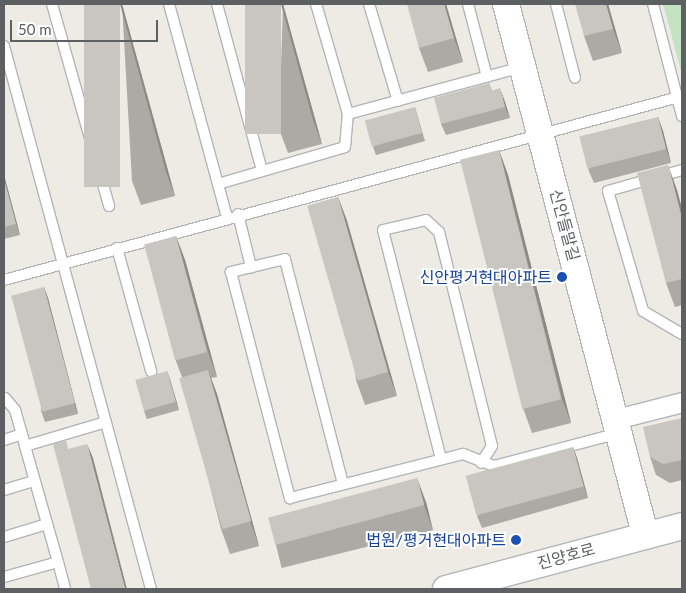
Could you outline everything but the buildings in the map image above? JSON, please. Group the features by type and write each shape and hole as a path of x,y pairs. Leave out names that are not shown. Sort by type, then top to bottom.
{"street":[{"name":"신안들말길","path":"506,4 645,534"},
{"path":"618,426 682,402"},
{"name":"진양호로","path":"448,589 645,534 681,531"}],"lane":[{"path":"52,4 109,206"},
{"path":"169,4 227,217"},
{"path":"217,4 262,171"},
{"path":"218,184 345,147 348,114 316,4"},
{"path":"369,4 398,101"},
{"path":"468,4 487,77"},
{"path":"556,4 575,78"},
{"path":"653,4 680,97 682,116"},
{"path":"4,46 151,589"},
{"path":"348,114 523,67"},
{"path":"4,280 540,132 680,97"},
{"path":"682,170 608,192 643,311 682,334"},
{"path":"238,214 251,267"},
{"path":"441,460 383,230 426,220 439,232 492,446 481,463"},
{"path":"117,248 151,371"},
{"path":"344,484 285,259 231,272 290,498 463,454 481,463 494,466 618,426"},
{"path":"4,398 15,410 65,589"},
{"path":"25,446 106,422"},
{"path":"4,440 22,434"},
{"path":"4,490 34,481"},
{"path":"4,537 47,524"},
{"path":"4,577 58,562"}],"green space":[{"path":"663,4 682,4 682,75"}],"place":[{"name":"신안평거현대아파트","path":"562,277"},
{"name":"법원/평거현대아파트","path":"516,540"}]}
